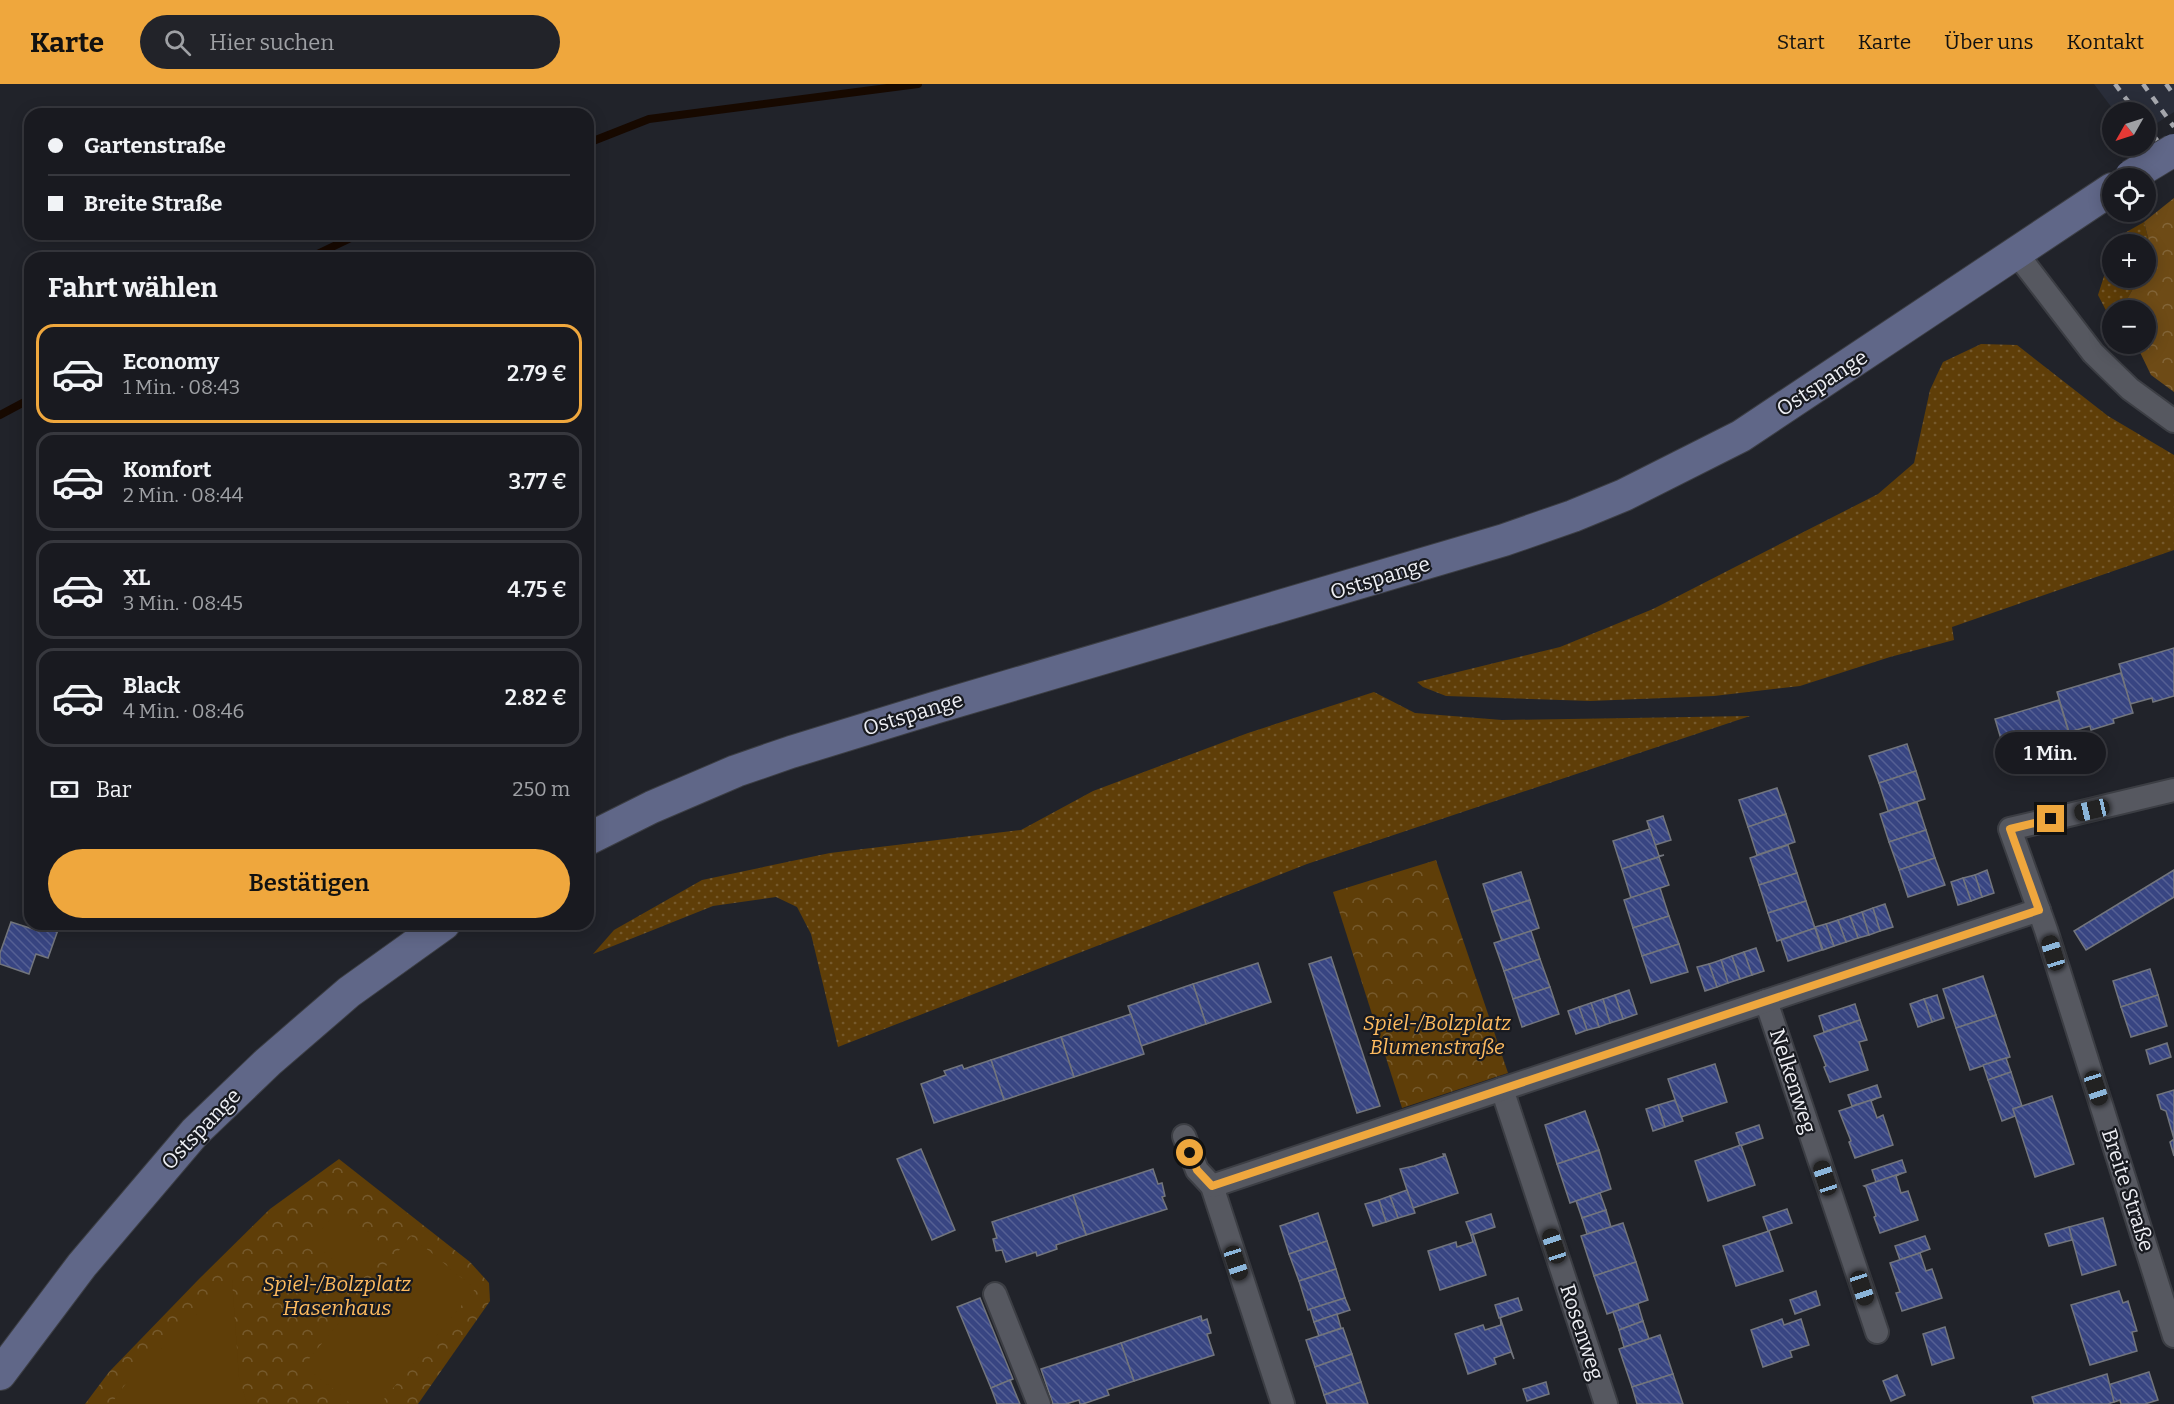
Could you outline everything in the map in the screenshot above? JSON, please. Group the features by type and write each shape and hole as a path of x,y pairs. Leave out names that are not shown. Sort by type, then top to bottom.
{"main road":[{"name":"Ostspange","path":"2145,168 2174,150"},
{"name":"Ostspange","path":"594,836 662,802 736,771 791,752 945,704 1350,587 1503,540 1573,516 1624,495 1741,436 2102,196"},
{"name":"Ostspange","path":"0,1374 82,1265 195,1132 268,1062 349,992 436,930"}],"street":[{"path":"2017,254 2093,353 2130,389 2174,421"},
{"name":"Breite Straße","path":"2174,790 2010,829 2039,910 2174,1336"},
{"path":"1212,1186 2039,910"},
{"name":"Nelkenweg","path":"1766,1001 1876,1332"},
{"name":"Rosenweg","path":"1502,1089 1606,1404"},
{"path":"1184,1136 1197,1170 1212,1186 1283,1404"},
{"path":"995,1294 1039,1404"}],"shaded area":[{"path":"2094,84 2174,84 2174,112 2156,124 2156,102 2108,102"}],"green space":[{"path":"2174,198 2174,392 2151,375 2141,354 2156,354 2156,300 2127,300 2133,288 2156,288 2156,234 2147,234 2144,222 2156,222 2156,212"},
{"path":"2144,222 2147,234 2123,234"},
{"path":"2102,282 2102,288 2133,288 2127,300 2102,300 2102,303 2098,295"},
{"path":"1981,344 2017,345 2108,416 2174,455 2174,550 1952,627 1954,640 1890,657 1800,686 1714,696 1590,701 1446,696 1423,687 1417,682 1560,647 1653,609 1878,494 1914,463 1930,390 1943,362"},
{"path":"1374,692 1415,713 1502,720 1750,716 1307,864 838,1047 811,934 797,907 776,897 713,906 593,954 614,930 702,880 830,853 1021,830 1093,791 1248,733"},
{"name":"Spiel-/Bolzplatz Blumenstraße","path":"1436,860 1508,1073 1402,1108 1333,892"},
{"name":"Spiel-/Bolzplatz Hasenhaus","path":"339,1159 470,1262 489,1283 490,1301 418,1404 85,1404 109,1372 270,1209"},
{"path":"340,1208 388,1249 360,1282 312,1241"},
{"path":"411,1236 475,1289 380,1404 351,1404 304,1365"},
{"path":"232,1280 239,1377 247,1404 111,1404 127,1382"}],"building":[{"path":"2174,648 2174,696 2153,702 2152,698 2130,704 2119,664"},
{"path":"2121,673 2133,713 2113,719 2114,723 2091,730 2090,726 2069,732 2057,692"},
{"path":"2059,700 2071,740 2052,746 2053,749 2030,756 2029,753 2007,759 1995,719"},
{"path":"1907,744 1916,771 1879,783 1869,756"},
{"path":"1916,771 1925,799 1888,811 1879,783"},
{"path":"1777,788 1786,814 1748,827 1739,800"},
{"path":"1917,802 1926,830 1889,842 1880,814"},
{"path":"1786,814 1795,842 1757,855 1748,827"},
{"path":"1663,816 1671,840 1655,845 1647,821"},
{"path":"1650,829 1659,856 1664,855 1622,869 1613,841"},
{"path":"1926,830 1935,858 1899,870 1889,842"},
{"path":"1788,845 1797,873 1759,885 1750,858"},
{"path":"1659,857 1669,885 1631,898 1622,869"},
{"path":"1935,858 1945,885 1908,897 1899,870"},
{"path":"1987,870 1994,893 1982,897 1975,875"},
{"path":"2174,870 2174,897 2086,950 2074,931"},
{"path":"1521,872 1530,900 1492,912 1483,884"},
{"path":"1797,873 1806,901 1768,913 1759,885"},
{"path":"1975,875 1982,897 1971,901 1963,878"},
{"path":"1963,878 1971,901 1958,905 1951,882"},
{"path":"1660,888 1669,916 1633,928 1624,900"},
{"path":"1530,900 1539,928 1502,941 1492,912"},
{"path":"1806,901 1815,928 1777,941 1768,913"},
{"path":"1885,904 1893,927 1880,931 1873,908"},
{"path":"1873,908 1880,931 1869,935 1862,912"},
{"path":"1862,912 1869,935 1858,938 1850,916"},
{"path":"1669,916 1679,944 1642,956 1633,928"},
{"path":"1850,916 1858,938 1846,942 1838,920"},
{"path":"1838,920 1846,942 1834,946 1826,924"},
{"path":"11,922 24,926 24,930 58,930 48,958 36,954 29,974 0,964 0,953"},
{"path":"1826,924 1834,946 1823,950 1815,927"},
{"path":"1815,928 1822,950 1788,961 1781,940"},
{"path":"1531,931 1540,959 1504,971 1494,943"},
{"path":"1679,944 1688,972 1651,983 1642,956"},
{"path":"1756,948 1764,971 1752,975 1744,952"},
{"path":"1744,952 1752,975 1740,979 1732,956"},
{"path":"1732,956 1740,979 1728,983 1721,960"},
{"path":"1331,957 1380,1106 1357,1113 1309,964"},
{"path":"1540,959 1550,987 1513,999 1504,971"},
{"path":"1721,960 1728,983 1717,987 1709,964"},
{"path":"1258,963 1271,1002 1206,1024 1193,984"},
{"path":"1709,964 1717,987 1705,991 1697,967"},
{"path":"2150,969 2158,995 2121,1007 2113,981"},
{"path":"1983,976 1996,1015 1956,1028 1943,989"},
{"path":"1193,984 1206,1024 1141,1046 1128,1006"},
{"path":"1550,987 1559,1014 1522,1027 1513,999"},
{"path":"1629,990 1637,1014 1623,1019 1615,995"},
{"path":"1615,995 1623,1019 1610,1023 1603,999"},
{"path":"1937,995 1944,1018 1932,1022 1924,999"},
{"path":"2158,995 2167,1026 2131,1037 2121,1007"},
{"path":"1603,999 1610,1023 1599,1027 1591,1003"},
{"path":"1924,999 1932,1022 1918,1027 1910,1004"},
{"path":"1591,1003 1599,1027 1587,1030 1579,1007"},
{"path":"1855,1004 1860,1020 1824,1032 1819,1016"},
{"path":"1579,1007 1587,1030 1576,1034 1568,1011"},
{"path":"1131,1014 1144,1054 1074,1077 1061,1037"},
{"path":"1996,1015 2010,1057 1970,1070 1956,1028"},
{"path":"1860,1020 1867,1040 1859,1042 1868,1070 1830,1082 1814,1036"},
{"path":"1061,1037 1074,1077 1004,1100 991,1060"},
{"path":"2167,1043 2171,1057 2150,1064 2146,1050"},
{"path":"2006,1058 2011,1072 1988,1080 1983,1065"},
{"path":"991,1060 1004,1100 934,1123 921,1084 946,1075 944,1071 962,1065 964,1069"},
{"path":"1715,1064 1727,1102 1681,1117 1668,1079"},
{"path":"2011,1072 2022,1106 2013,1109 2015,1116 2002,1121 1988,1080"},
{"path":"1877,1085 1881,1097 1852,1106 1848,1095"},
{"path":"2174,1090 2174,1139 2166,1111 2161,1109 2157,1095"},
{"path":"2052,1096 2074,1164 2035,1177 2013,1109"},
{"path":"1877,1098 1871,1101 1877,1118 1883,1115 1893,1145 1855,1158 1839,1111"},
{"path":"1675,1100 1683,1121 1665,1127 1658,1105"},
{"path":"1658,1105 1665,1127 1653,1131 1646,1109"},
{"path":"1585,1111 1599,1150 1557,1164 1545,1125"},
{"path":"1759,1125 1763,1138 1740,1146 1736,1133"},
{"path":"2174,1139 2174,1156 2170,1142"},
{"path":"1741,1145 1755,1185 1708,1201 1695,1161"},
{"path":"921,1149 955,1230 932,1240 897,1159"},
{"path":"1599,1150 1611,1189 1570,1203 1557,1164"},
{"path":"1445,1154 1458,1193 1413,1208 1400,1169 1444,1156"},
{"path":"1902,1160 1906,1172 1876,1182 1872,1170"},
{"path":"1153,1169 1158,1184 1162,1183 1165,1196 1162,1197 1167,1209 1086,1235 1073,1195"},
{"path":"1902,1173 1896,1176 1901,1193 1908,1191 1918,1220 1880,1233 1864,1186"},
{"path":"1407,1190 1415,1213 1398,1218 1390,1196"},
{"path":"1600,1193 1606,1210 1582,1218 1576,1201"},
{"path":"1073,1195 1086,1235 1056,1245 1057,1249 1037,1256 1036,1252 1006,1262 1002,1250 996,1251 993,1239 997,1238 992,1222"},
{"path":"1390,1196 1398,1218 1386,1222 1379,1200"},
{"path":"1379,1200 1386,1222 1373,1226 1365,1204"},
{"path":"1787,1209 1792,1223 1768,1231 1763,1217"},
{"path":"1606,1210 1611,1227 1587,1234 1582,1218"},
{"path":"1318,1213 1327,1241 1289,1254 1280,1226"},
{"path":"1491,1214 1495,1227 1471,1235 1466,1222"},
{"path":"2103,1218 2116,1265 2082,1275 2069,1227"},
{"path":"1623,1223 1636,1262 1594,1276 1581,1236"},
{"path":"2069,1227 2072,1240 2049,1246 2045,1234"},
{"path":"1769,1231 1783,1271 1736,1286 1723,1246"},
{"path":"1473,1234 1486,1275 1440,1290 1428,1251 1456,1242 1457,1247 1473,1242 1471,1235"},
{"path":"1925,1236 1930,1249 1900,1260 1895,1246"},
{"path":"1327,1241 1336,1269 1299,1281 1289,1254"},
{"path":"1920,1253 1926,1271 1932,1269 1942,1298 1902,1311 1896,1293 1900,1292 1890,1263"},
{"path":"1636,1262 1648,1300 1607,1314 1594,1276"},
{"path":"1336,1269 1345,1298 1308,1310 1299,1281"},
{"path":"1816,1291 1820,1305 1795,1314 1790,1300"},
{"path":"2119,1291 2123,1303 2128,1301 2137,1331 2132,1332 2137,1351 2090,1365 2071,1305"},
{"path":"980,1298 1013,1379 991,1388 957,1307"},
{"path":"1345,1298 1350,1310 1314,1322 1310,1309"},
{"path":"1518,1298 1522,1310 1499,1318 1495,1305"},
{"path":"1638,1304 1643,1321 1619,1330 1613,1312"},
{"path":"1337,1314 1341,1328 1319,1336 1314,1322"},
{"path":"1201,1316 1202,1321 1207,1319 1211,1333 1207,1334 1214,1355 1134,1381 1121,1343"},
{"path":"1500,1317 1514,1359 1511,1352 1494,1358 1496,1364 1468,1374 1455,1334 1483,1325 1485,1330 1501,1325"},
{"path":"1782,1319 1784,1325 1801,1319 1809,1345 1790,1351 1792,1357 1763,1367 1751,1330"},
{"path":"1643,1321 1649,1339 1624,1347 1619,1330"},
{"path":"1945,1327 1954,1358 1932,1365 1923,1334"},
{"path":"1343,1328 1352,1354 1315,1367 1306,1340"},
{"path":"1660,1335 1673,1374 1632,1387 1619,1349"},
{"path":"1121,1343 1134,1381 1107,1390 1109,1395 1083,1404 1080,1404 1079,1400 1066,1404 1053,1404 1041,1369"},
{"path":"1352,1354 1361,1382 1324,1395 1315,1367"},
{"path":"2149,1372 2158,1400 2145,1404 2121,1404 2120,1400 2114,1402 2108,1385"},
{"path":"1673,1374 1683,1404 1637,1404 1632,1387"},
{"path":"2107,1374 2114,1402 2108,1404 2034,1404 2032,1397"},
{"path":"1897,1375 1905,1395 1891,1401 1883,1381"},
{"path":"1010,1380 1020,1404 997,1404 991,1388"},
{"path":"1361,1382 1368,1404 1327,1404 1324,1395"},
{"path":"1546,1382 1549,1394 1527,1401 1523,1389"}],"waterway":[{"path":"594,141 649,119 918,84"},
{"path":"322,252 346,240"},
{"path":"0,415 24,402"}],"railway":[{"path":"2115,84 2128,102"},
{"path":"2143,84 2174,127"},
{"path":"2166,84 2174,95"},
{"path":"2156,139 2174,163"}],"route":[{"path":"1190,1153 1197,1170 1212,1186 2039,910 2010,829 2051,819"}]}
